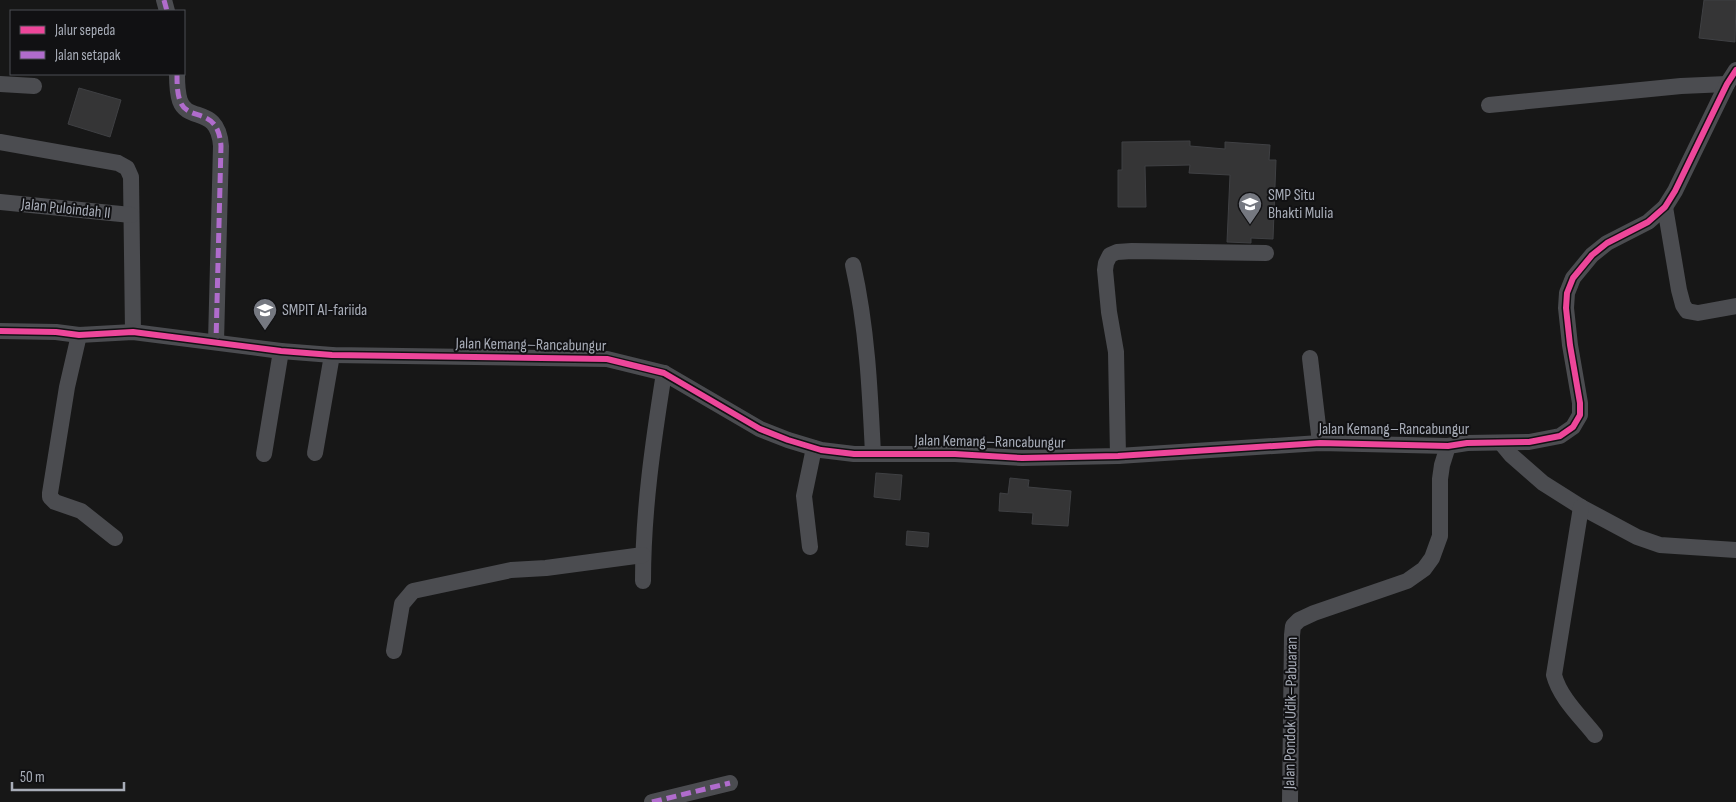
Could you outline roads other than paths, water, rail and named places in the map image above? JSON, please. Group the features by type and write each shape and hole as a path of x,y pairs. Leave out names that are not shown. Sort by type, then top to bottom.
{"street":[{"path":"177,75 177,90 180,102 184,108 214,123 220,133 216,342"},
{"path":"1489,106 1681,86 1732,77"},
{"name":"Jalan Kemang–Rancabungur","path":"0,331 79,335 133,332 281,351 332,355 607,359 664,373 760,429 788,440 814,448 854,454 955,454 1022,458 1118,456 1320,442 1448,446 1467,443 1529,442 1560,436 1573,427 1580,415 1580,403 1566,308 1573,278 1592,255 1607,243 1648,222 1665,207 1675,191 1732,77"},
{"path":"0,84 34,86"},
{"path":"0,142 118,163 128,168 131,177 133,332"},
{"name":"Jalan Puloindah II","path":"0,202 131,215"},
{"path":"1665,207 1679,290 1683,305 1687,311 1698,313 1736,306"},
{"path":"1118,456 1116,352 1104,270 1110,255 1117,252 1132,251 1266,252"},
{"path":"853,264 865,330 873,454"},
{"path":"79,335 67,387 50,498 55,502 82,511 115,538"},
{"path":"264,454 281,351"},
{"path":"315,453 332,355"},
{"path":"1310,358 1320,442"},
{"path":"643,581 643,555 652,446 664,373"},
{"path":"1501,443 1511,455 1543,483 1581,507 1637,537 1660,545 1736,550"},
{"name":"Jalan Pondok Udik–Pabuaran","path":"1290,802 1293,626 1298,620 1314,613 1407,581 1424,569 1432,558 1440,536 1442,465 1448,446"},
{"path":"810,547 804,496 814,448"},
{"path":"1581,507 1554,675 1570,704 1595,735"},
{"path":"394,651 402,604 413,591 511,570 546,568 643,555"},
{"path":"652,802 730,783"}],"place":[{"name":"SMP Situ Bhakti Mulia","path":"1250,225"},
{"name":"SMPIT Al-fariida","path":"265,331"}]}
